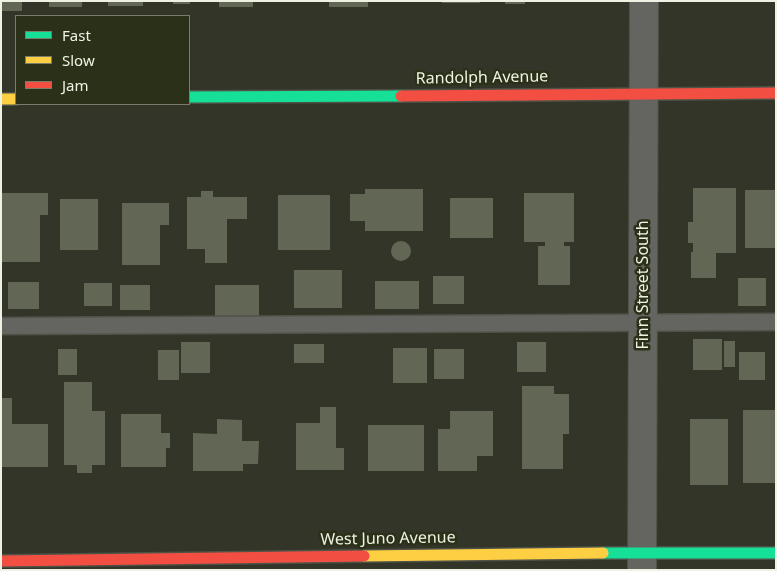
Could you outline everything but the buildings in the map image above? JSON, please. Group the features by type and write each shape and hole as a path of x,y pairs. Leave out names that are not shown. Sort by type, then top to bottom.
{"street":[{"name":"Finn Street South","path":"642,561 644,1"},
{"name":"Randolph Avenue","path":"190,97 776,93"},
{"path":"1,99 15,99"},
{"name":"West Juno Avenue","path":"1,560 642,561 776,553"}],"lane":[{"path":"1,326 776,322"}],"traffic: fast":[{"path":"190,97 401,96"},
{"path":"603,553 776,553"}],"traffic: slow":[{"path":"1,99 15,99"},
{"path":"364,556 603,553"}],"traffic: jam":[{"path":"401,96 776,93"},
{"path":"1,561 364,556"}]}
